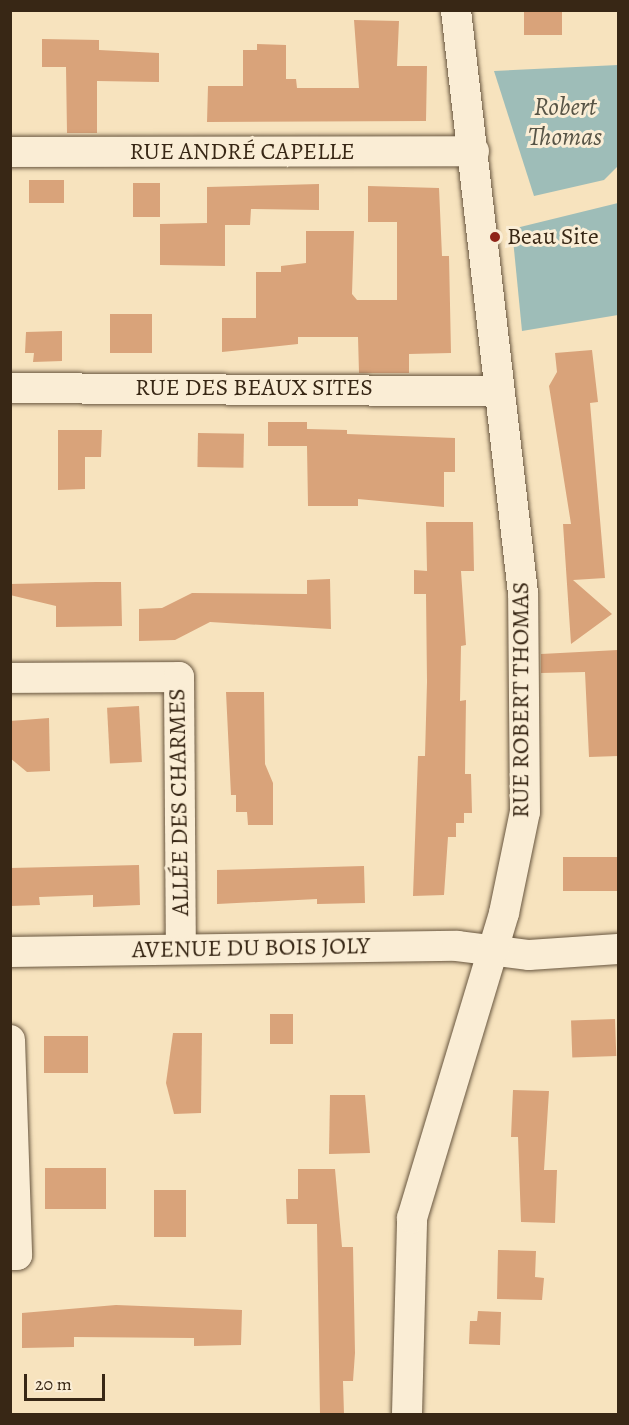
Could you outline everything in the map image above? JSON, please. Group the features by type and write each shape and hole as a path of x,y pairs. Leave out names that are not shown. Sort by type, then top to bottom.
{"street":[{"name":"RUE ROBERT THOMAS","path":"407,1414 412,1218 492,950 525,812 523,593 456,10"},
{"name":"RUE ANDRÉ CAPELLE","path":"10,152 474,151"},
{"name":"RUE DES BEAUX SITES","path":"10,388 498,391"},
{"name":"ALLÉE DES CHARMES","path":"10,678 179,677 181,948"},
{"name":"AVENUE DU BOIS JOLY","path":"10,952 181,948 492,950 529,955 618,950"},
{"path":"10,1040 17,1255 10,1255"}],"water":[{"name":"Robert Thomas","path":"618,65 618,166 604,180 534,196 494,71"},
{"name":"Robert Thomas","path":"618,203 618,315 522,331 512,229"}],"building":[{"path":"524,10 562,10 562,35 524,35"},
{"path":"354,20 399,21 397,66 427,66 426,121 207,122 208,86 243,86 243,50 257,50 257,44 286,45 286,79 296,79 297,88 359,88"},
{"path":"42,39 99,40 99,50 159,53 159,82 97,81 97,133 67,133 66,67 42,67"},
{"path":"29,180 64,180 64,203 29,203"},
{"path":"133,183 160,183 160,217 133,217"},
{"path":"319,184 319,210 251,209 250,225 225,225 225,266 160,265 160,224 207,223 207,187"},
{"path":"368,186 439,188 442,256 449,256 451,353 409,354 409,373 359,373 358,337 298,337 298,344 222,352 222,318 256,318 256,272 281,272 281,266 306,263 306,231 354,231 352,294 357,300 397,300 397,222 368,222"},
{"path":"110,314 152,314 152,353 110,353"},
{"path":"62,331 62,361 33,362 34,353 25,353 26,332"},
{"path":"592,350 598,402 590,403 605,578 573,580 612,614 571,644 563,524 571,524 549,386 557,372 555,353"},
{"path":"268,422 307,422 307,429 347,430 347,434 455,438 455,472 444,472 444,507 358,499 358,506 308,506 307,446 268,446"},
{"path":"58,430 102,430 101,457 85,457 85,489 58,490"},
{"path":"198,433 244,434 243,468 197,467"},
{"path":"426,522 473,522 474,571 461,571 466,645 461,646 460,701 466,700 465,774 471,774 472,813 464,813 464,823 456,823 456,837 448,837 444,895 413,896 418,756 425,756 427,682 426,594 414,594 414,570 427,571"},
{"path":"330,579 331,629 210,622 175,640 139,641 139,609 162,608 192,593 307,594 307,580"},
{"path":"121,582 122,626 56,627 56,606 10,595 10,584"},
{"path":"618,650 618,756 589,757 585,672 541,673 541,654"},
{"path":"226,692 264,692 265,764 273,783 273,825 248,825 247,812 236,812 236,795 231,795"},
{"path":"139,706 142,762 110,764 107,708"},
{"path":"49,718 50,771 27,772 10,758 10,721"},
{"path":"563,857 618,857 618,891 563,891"},
{"path":"139,865 140,905 93,907 93,895 39,897 40,905 10,906 10,868"},
{"path":"364,866 365,903 317,904 317,899 217,904 217,870"},
{"path":"270,1014 293,1014 293,1044 270,1044"},
{"path":"615,1019 616,1056 572,1058 571,1021"},
{"path":"173,1033 202,1033 201,1113 174,1114 166,1083"},
{"path":"44,1036 88,1036 88,1073 44,1073"},
{"path":"513,1090 549,1091 544,1170 557,1170 555,1223 521,1222 518,1137 511,1137"},
{"path":"330,1095 365,1095 370,1153 329,1154"},
{"path":"45,1168 106,1168 106,1209 45,1209"},
{"path":"298,1169 335,1169 342,1247 353,1247 355,1353 353,1381 343,1381 344,1414 320,1414 317,1224 287,1224 286,1199 298,1199"},
{"path":"154,1190 186,1190 186,1237 154,1237"},
{"path":"498,1250 536,1251 535,1277 544,1278 542,1300 497,1299"},
{"path":"116,1305 242,1310 241,1345 194,1346 194,1338 74,1337 74,1347 22,1348 22,1313"},
{"path":"478,1311 501,1312 500,1345 469,1344 470,1321 477,1321"}],"place":[{"name":"Beau Site","path":"495,237"}]}
